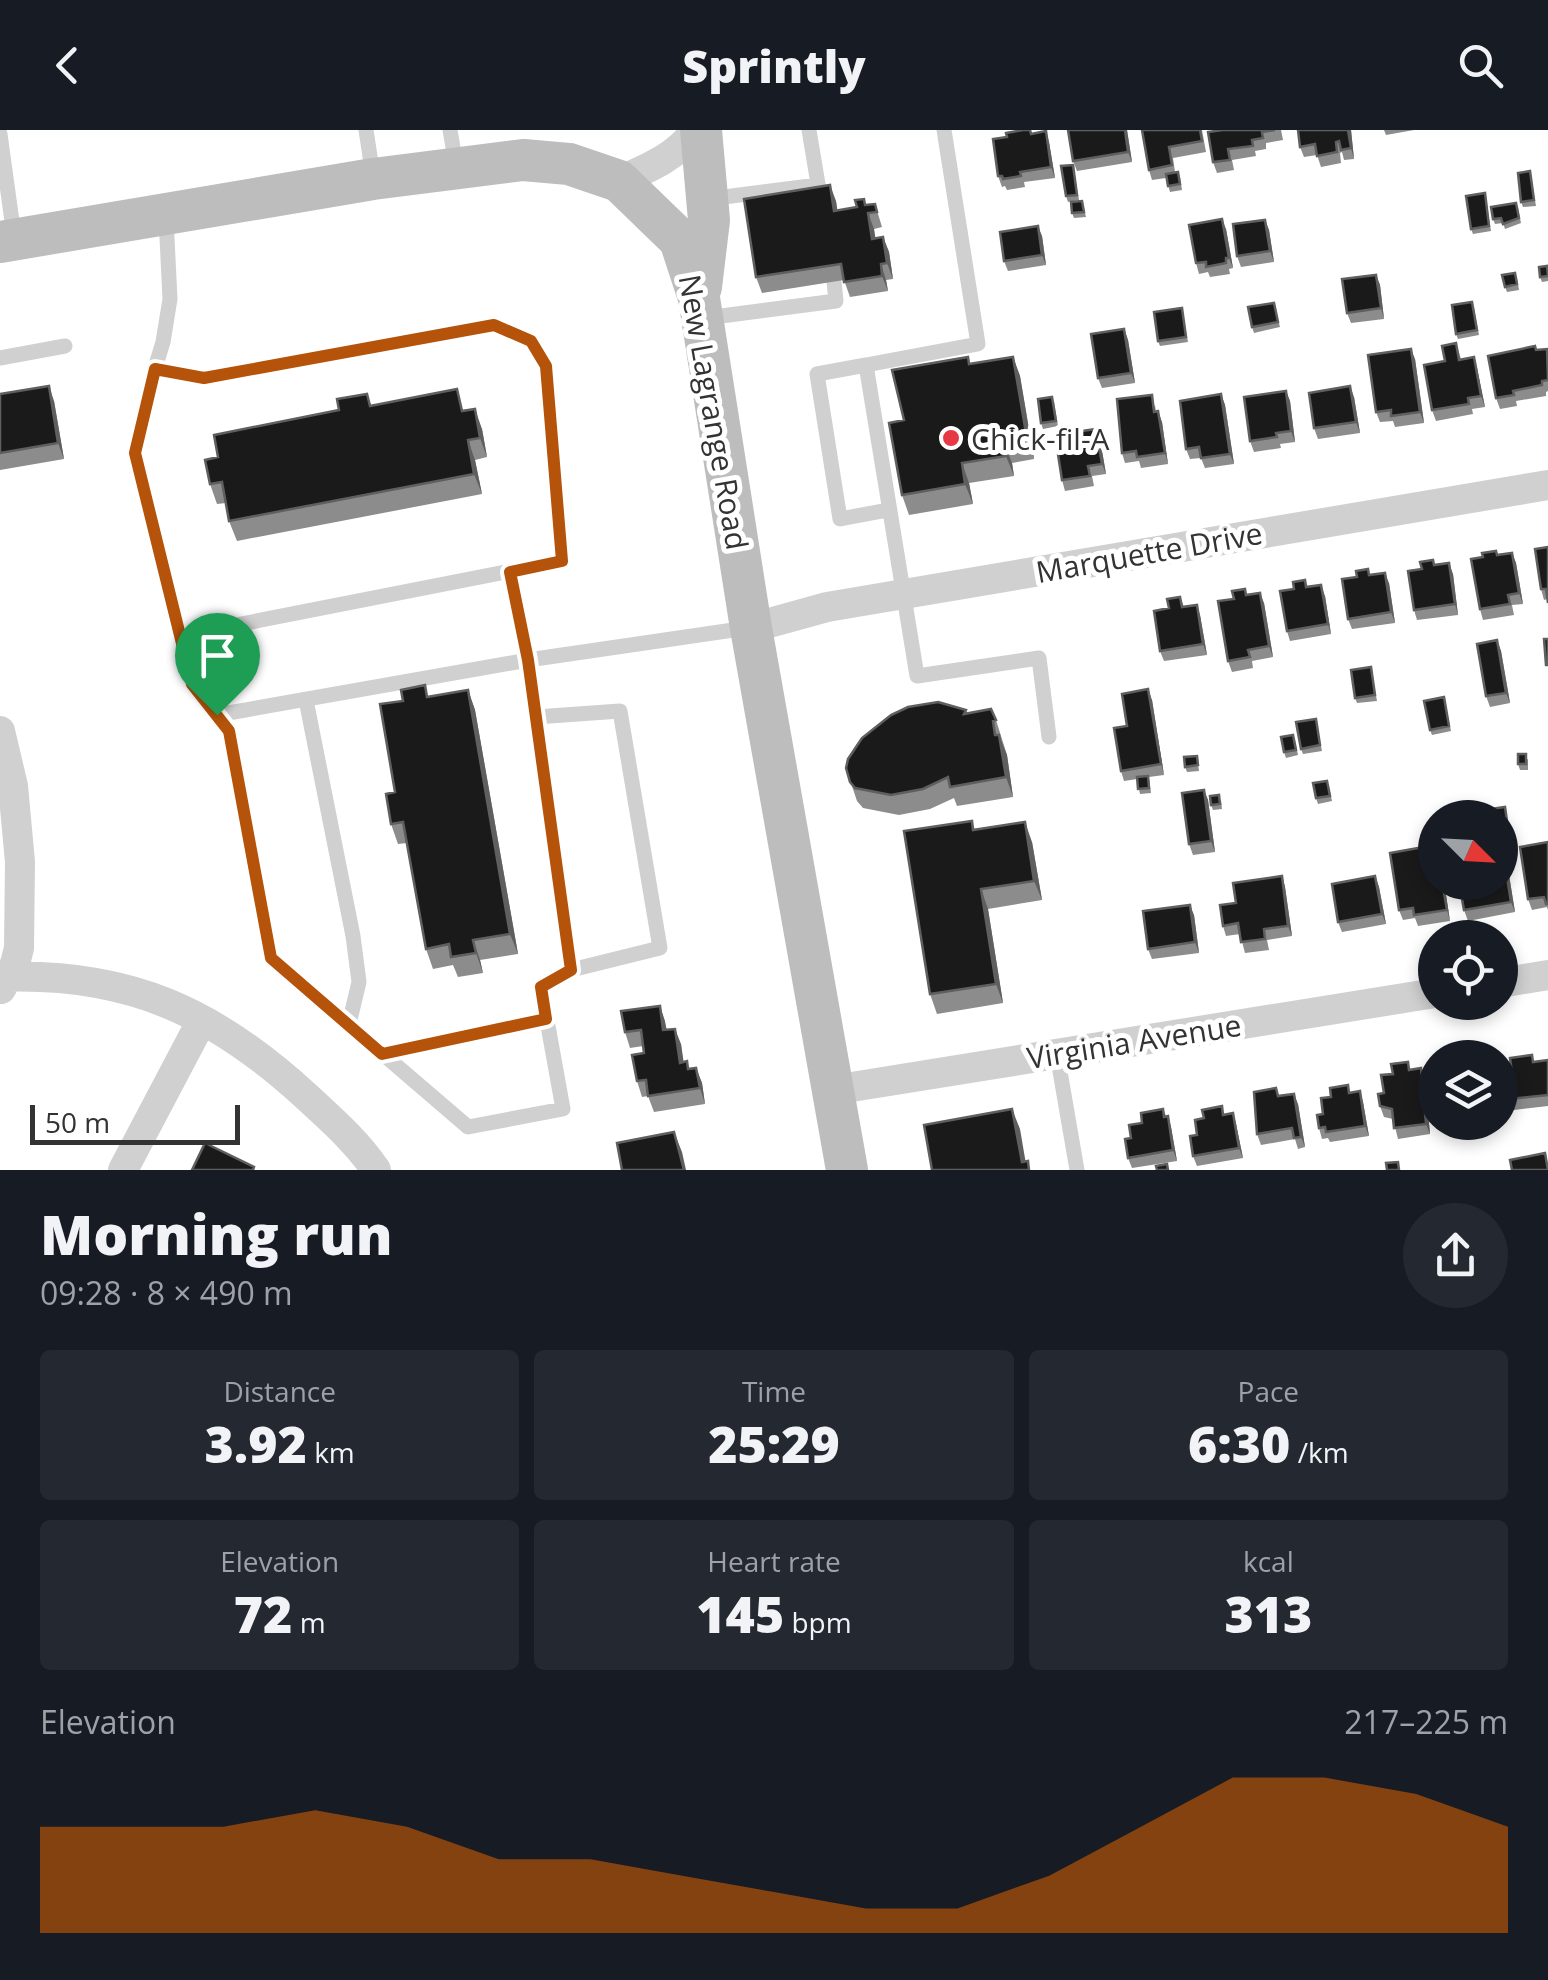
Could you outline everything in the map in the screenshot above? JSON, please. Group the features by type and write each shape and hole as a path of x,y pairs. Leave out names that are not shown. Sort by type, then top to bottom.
{"main road":[{"path":"699,130 708,242 700,308"},
{"name":"New Lagrange Road","path":"7,241 373,180 453,149 555,161 619,180 680,240 700,308 847,1170"}],"street":[{"path":"619,180 677,130"},
{"path":"619,180 663,162 699,130"},
{"name":"Marquette Drive","path":"752,628 827,607 1548,485"},
{"path":"0,731 13,786 20,862 19,948 3,982"},
{"path":"1518,979 1548,975"},
{"path":"3,982 39,976 136,990 202,1020 236,1038 279,1071 346,1133 376,1170"},
{"name":"Virginia Avenue","path":"832,1090 1418,996"},
{"path":"123,1170 202,1020"}],"lane":[{"path":"366,130 373,180"},
{"path":"809,130 822,203"},
{"path":"888,510 840,519 817,374 978,344 944,130"},
{"path":"0,134 7,241"},
{"path":"707,200 818,185"},
{"path":"787,189 790,208"},
{"path":"761,192 764,212"},
{"path":"166,214 170,298 135,453 192,684 229,731 271,958 468,1127 563,1109 541,987 571,970 660,948 620,710 536,717"},
{"path":"700,308 780,309 836,301 834,282"},
{"path":"803,286 806,305"},
{"path":"777,290 780,309"},
{"path":"155,369 204,378 494,325 531,341 546,366 562,561 180,636"},
{"path":"0,358 66,346"},
{"path":"866,365 916,676 1039,658 1049,736"},
{"path":"510,572 528,660 571,970"},
{"path":"217,715 528,660 752,628"},
{"path":"306,700 359,982 348,1024"},
{"path":"382,1054 546,1019"},
{"path":"1057,1054 1077,1170"}],"building":[{"path":"1030,130 1031,134 1046,131 1051,167 1003,179 998,176 993,139"},
{"path":"1068,130 1125,130 1128,152 1073,161"},
{"path":"1142,130 1200,130 1202,141 1169,147 1172,165 1149,170"},
{"path":"1275,130 1262,132 1263,138 1252,140 1253,146 1228,149 1230,160 1213,162 1208,132"},
{"path":"1298,130 1348,130 1351,148 1341,150 1339,141 1337,152 1317,156 1315,144 1300,147"},
{"path":"1073,165 1077,195 1066,196 1061,166"},
{"path":"1530,171 1534,200 1521,202 1518,173"},
{"path":"1178,172 1180,184 1168,186 1166,174"},
{"path":"830,185 834,211 857,207 855,200 875,204 877,212 868,213 872,239 883,237 887,263 881,264 882,276 844,282 841,264 756,277 744,199"},
{"path":"1485,193 1489,226 1471,229 1466,196"},
{"path":"1082,201 1084,212 1072,213 1071,202"},
{"path":"1516,203 1519,218 1503,224 1501,218 1493,219 1491,207"},
{"path":"1222,219 1229,258 1226,263 1206,267 1206,262 1196,263 1189,225"},
{"path":"1265,220 1270,251 1237,256 1233,224"},
{"path":"1038,226 1042,255 1004,261 1000,232"},
{"path":"1547,266 1548,276 1540,277 1539,267"},
{"path":"1515,273 1517,284 1505,287 1502,275"},
{"path":"1376,275 1381,308 1347,313 1342,279"},
{"path":"1472,302 1477,330 1456,334 1452,305"},
{"path":"1274,303 1278,322 1252,327 1248,307"},
{"path":"1182,308 1186,337 1158,341 1154,312"},
{"path":"1124,329 1131,373 1098,378 1091,334"},
{"path":"1456,343 1459,360 1474,357 1481,396 1468,398 1469,404 1432,410 1424,365 1445,361 1442,346"},
{"path":"1535,346 1536,350 1547,349 1548,380 1513,391 1514,395 1496,398 1488,356"},
{"path":"1411,349 1420,412 1391,416 1391,410 1376,412 1368,355"},
{"path":"968,357 969,364 1013,357 1027,439 1004,443 1006,456 962,463 965,484 902,495 889,423 904,420 892,370"},
{"path":"49,386 58,443 0,453 0,394"},
{"path":"1350,386 1356,422 1314,428 1309,393"},
{"path":"457,389 462,411 475,409 480,438 468,440 474,474 229,521 222,482 210,484 205,460 218,457 214,435 339,410 337,399 367,394 370,406"},
{"path":"1286,391 1291,431 1250,441 1244,397"},
{"path":"1221,394 1230,454 1201,458 1199,447 1186,449 1180,401"},
{"path":"1152,395 1165,453 1137,457 1136,451 1122,453 1117,399"},
{"path":"1052,397 1056,421 1041,423 1038,399"},
{"path":"1096,429 1102,464 1088,466 1090,476 1062,480 1055,435"},
{"path":"1548,547 1548,603 1546,589 1541,589 1535,549"},
{"path":"1496,551 1497,555 1512,553 1519,593 1508,595 1510,604 1480,609 1471,559"},
{"path":"1433,560 1434,565 1449,563 1455,604 1414,610 1408,571 1422,569 1420,562"},
{"path":"1368,569 1369,575 1385,573 1391,612 1348,619 1342,579 1357,577 1356,571"},
{"path":"1305,580 1306,587 1321,585 1328,624 1287,631 1280,591 1294,589 1293,582"},
{"path":"1245,589 1246,595 1260,593 1269,646 1248,650 1250,657 1228,661 1218,601 1234,599 1232,591"},
{"path":"1180,597 1182,607 1197,605 1203,644 1160,651 1154,611 1169,608 1167,599"},
{"path":"1544,639 1548,639 1548,665 1546,665"},
{"path":"1497,640 1506,693 1486,696 1477,644"},
{"path":"1371,667 1375,695 1355,698 1351,670"},
{"path":"425,685 427,697 468,690 510,934 473,940 476,953 451,957 449,944 426,949 403,822 391,824 386,794 395,792 380,704 403,701 401,690"},
{"path":"1148,689 1161,764 1121,771 1114,728 1127,726 1122,694"},
{"path":"1444,697 1449,726 1430,730 1424,701"},
{"path":"938,702 966,710 964,714 991,709 1006,777 950,787 948,777 923,789 891,795 855,788 846,768 862,738 891,715 908,707"},
{"path":"1316,719 1320,745 1301,749 1296,722"},
{"path":"1293,735 1296,750 1284,752 1281,737"},
{"path":"1518,754 1526,754 1526,764 1518,764"},
{"path":"1197,756 1198,765 1185,767 1184,757"},
{"path":"1148,776 1149,788 1138,789 1137,777"},
{"path":"1327,781 1330,796 1316,798 1313,783"},
{"path":"1204,790 1211,841 1189,844 1182,793"},
{"path":"1219,795 1220,804 1211,805 1210,796"},
{"path":"972,821 973,830 1025,822 1034,881 981,889 996,984 930,994 904,831"},
{"path":"1548,842 1546,904 1544,897 1528,899 1520,847"},
{"path":"1418,848 1418,900 1445,900 1447,910 1414,915 1413,908 1399,910 1390,853"},
{"path":"1282,876 1288,926 1264,929 1265,939 1241,942 1238,923 1223,926 1220,905 1236,903 1233,883"},
{"path":"1375,876 1382,914 1338,922 1332,884"},
{"path":"1462,900 1511,900 1511,902 1464,910"},
{"path":"1190,905 1195,942 1148,949 1143,911"},
{"path":"660,1006 663,1030 675,1029 680,1063 687,1061 688,1069 696,1068 700,1088 648,1096 646,1080 637,1081 632,1055 644,1053 641,1030 625,1032 621,1011"},
{"path":"1532,1055 1533,1062 1548,1060 1548,1095 1518,1098 1518,1057"},
{"path":"1408,1062 1409,1070 1418,1068 1418,1125 1394,1128 1392,1109 1380,1106 1378,1094 1384,1093 1381,1075 1393,1074 1391,1064"},
{"path":"1348,1085 1349,1093 1360,1091 1365,1126 1326,1132 1325,1127 1319,1128 1317,1115 1323,1114 1321,1098 1331,1097 1330,1088"},
{"path":"1276,1088 1278,1096 1294,1094 1301,1137 1294,1138 1292,1128 1257,1134 1254,1092"},
{"path":"1222,1106 1223,1115 1233,1113 1239,1148 1193,1156 1190,1136 1197,1135 1195,1120 1204,1118 1202,1110"},
{"path":"1012,1109 1022,1162 1028,1161 1029,1170 932,1170 924,1125"},
{"path":"1163,1109 1164,1117 1168,1116 1173,1150 1128,1158 1125,1139 1131,1138 1129,1125 1142,1123 1141,1113"},
{"path":"674,1132 684,1170 622,1170 617,1143"},
{"path":"205,1143 254,1167 253,1170 192,1170"},
{"path":"1545,1153 1548,1170 1512,1170 1510,1160"},
{"path":"1398,1162 1399,1170 1387,1170 1386,1163"}],"place":[{"name":"Chick-fil-A","path":"951,438"}],"route":[{"path":"494,325 531,341 546,366 562,561 510,572 528,660 571,970 541,987 546,1019 382,1054 271,958 229,731 217,715 192,684 135,453 155,369 204,378 494,325"}]}
